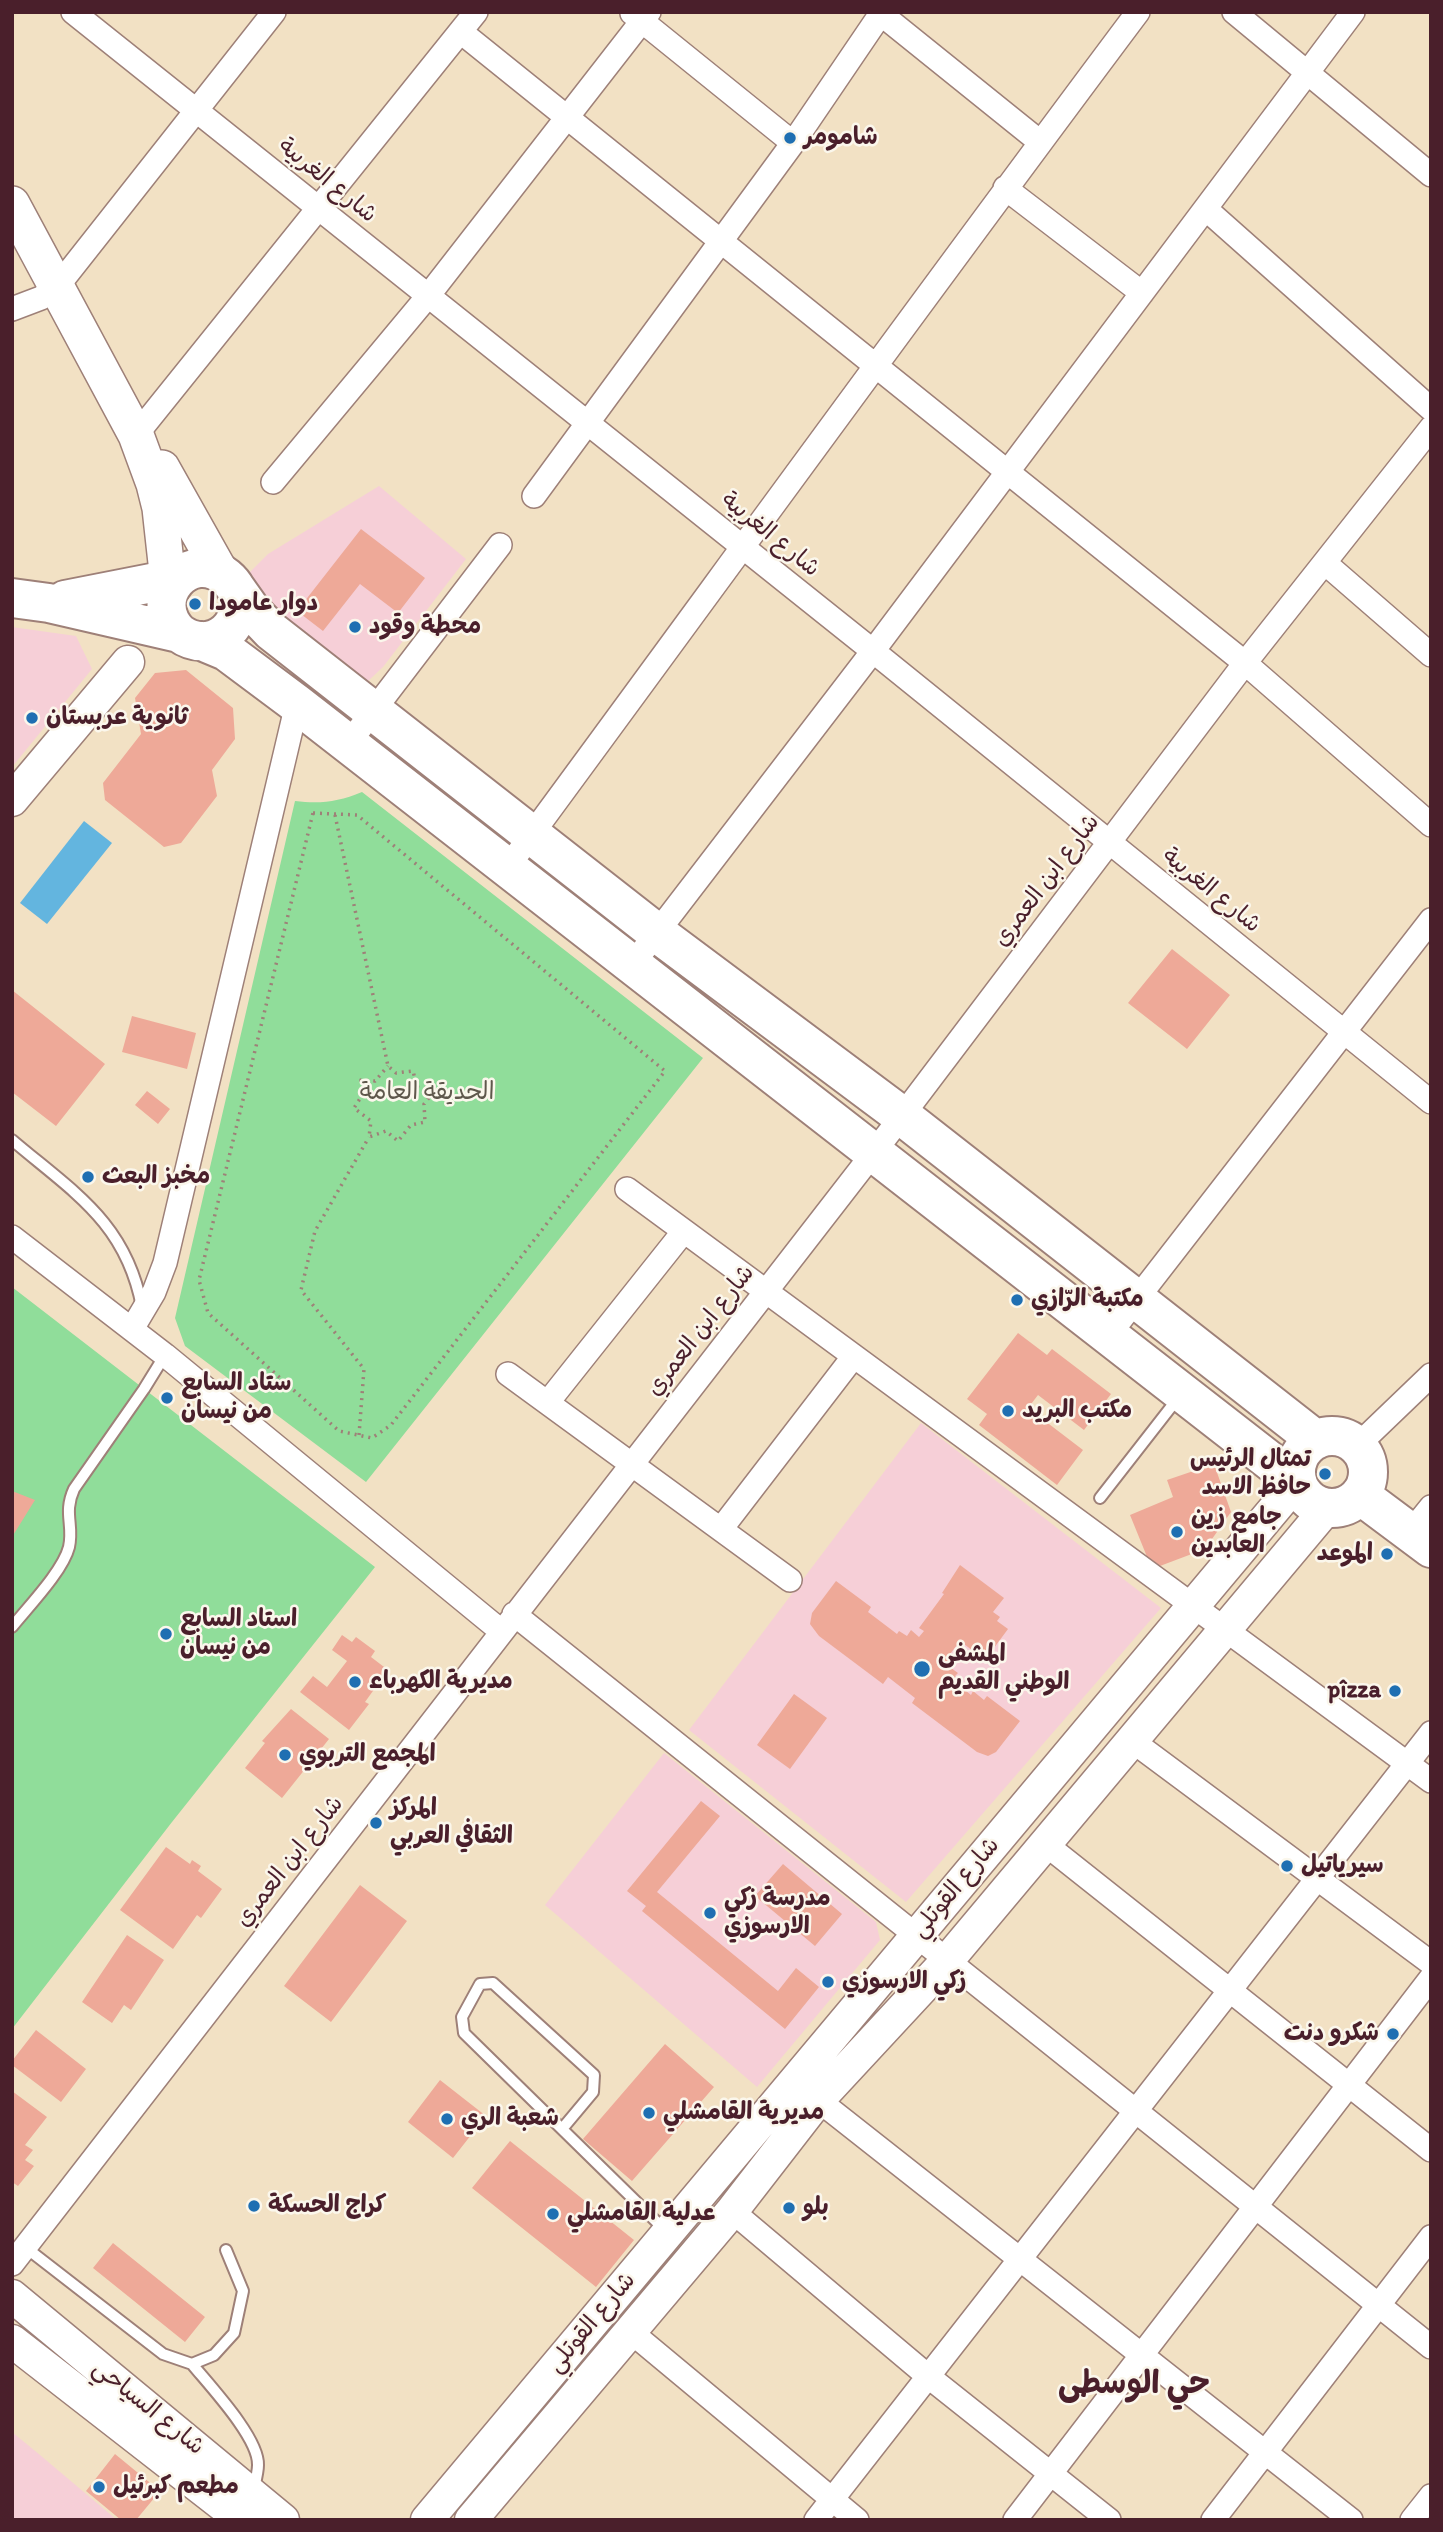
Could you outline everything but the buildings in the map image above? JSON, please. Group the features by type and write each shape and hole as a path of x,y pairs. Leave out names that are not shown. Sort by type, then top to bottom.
{"highway":[{"path":"31,600 171,583 187,571 198,568 228,580 271,631 657,933 902,1116 1316,1440"},
{"path":"31,600 191,637 220,637 233,625 239,607 228,580"},
{"path":"171,583 167,612 173,627 226,651 297,704 1297,1482 1304,1494 1314,1503 1343,1501 1424,1529"},
{"path":"1297,1482 1299,1458 1306,1447 1326,1436 1348,1440 1364,1454 1368,1475 1343,1501"}],"main road":[{"path":"12,204 136,435 160,508 171,583"},
{"path":"136,435 165,472 228,580"}],"street":[{"name":"شارع الغربية","path":"73,12 873,651 1431,1102"},
{"path":"12,309 41,298 57,287 274,12"},
{"path":"136,435 476,12"},
{"path":"507,868 1005,188 1138,12"},
{"path":"1234,12 1431,175"},
{"path":"632,965 1009,472 1353,12"},
{"path":"534,496 722,242 882,13 1040,142"},
{"path":"273,482 428,296 567,117 640,15 793,143"},
{"path":"461,32 1245,663 1429,821"},
{"path":"1005,188 1142,293"},
{"path":"1207,210 1431,410"},
{"name":"شارع ابن العمري","path":"19,2256 902,1116 1245,663 1431,428"},
{"path":"348,744 500,545"},
{"path":"1325,563 1431,655"},
{"path":"12,800 128,662"},
{"path":"137,1320 165,1263 297,704"},
{"path":"1108,1336 1431,920"},
{"path":"627,1189 1431,1781"},
{"path":"548,1402 684,1231"},
{"path":"12,1237 137,1320 165,1355 947,1961 1431,2347"},
{"path":"721,1529 854,1356"},
{"path":"508,1374 790,1580"},
{"path":"1357,1446 1431,1375"},
{"name":"شارع القوتلي","path":"427,2520 1297,1482"},
{"name":"شارع القوتلي","path":"471,2520 732,2211 818,2100 947,1961 1224,1628 1343,1501"},
{"path":"816,2520 1431,1733"},
{"path":"1131,1740 1431,1963"},
{"path":"1044,1843 1431,2150"},
{"path":"1015,2520 1431,1978"},
{"path":"818,2100 1351,2520"},
{"path":"732,2211 929,2377 1109,2520"},
{"path":"1213,2520 1431,2238"},
{"name":"شارع السياحي","path":"12,2297 247,2507"},
{"path":"631,2332 857,2520"},
{"name":"شارع السياحي","path":"12,2341 247,2507 283,2520"},
{"path":"1412,2520 1431,2496"}],"lane":[{"path":"12,1140 98,1214 118,1241 136,1278 137,1320"},
{"path":"12,1627 66,1556 70,1535 67,1513 74,1489 165,1355"},
{"path":"1100,1498 1181,1393"},
{"path":"562,2129 593,2092 594,2074 493,1983 480,1984 462,2017 464,2033 667,2233"},
{"path":"192,2364 214,2355 234,2333 243,2291 226,2250"},
{"path":"19,2256 163,2354 192,2364 236,2417 255,2449 259,2463 247,2507"}],"path":[{"path":"313,813 335,814 357,815 665,1071 391,1425 372,1438 339,1431 208,1313 199,1280 313,813"},
{"path":"335,814 388,1066 396,1073 413,1071 417,1087 435,1090 424,1104 425,1122 411,1125 398,1141 386,1130 369,1137"},
{"path":"359,1435 364,1369 301,1290 315,1231 369,1137 371,1121 354,1108 363,1094 361,1080 375,1081 388,1066"}],"shaded area":[{"path":"379,486 466,559 383,667 367,682 265,601 254,587 249,573 268,554"},
{"name":"ثانوية عربستان","path":"12,627 76,636 92,669 12,767"},
{"name":"المشفى الوطني القديم","path":"921,1423 1161,1608 906,1902 689,1730"},
{"name":"مدرسة زكي الارسوزي","path":"664,1753 876,1922 880,1940 757,2087 545,1905"},
{"path":"12,2432 40,2455 117,2520 12,2520"}],"green space":[{"name":"الحديقة العامة","path":"362,792 703,1058 366,1482 185,1346 175,1318 295,801 329,801"},
{"name":"استاد السابع من نيسان","path":"12,1287 375,1567 12,2029"}],"water":[{"path":"84,821 112,843 47,924 20,903"}],"place":[{"name":"شامومر","path":"790,138"},
{"name":"دوار عامودا","path":"195,604"},
{"name":"محطة وقود","path":"355,627"},
{"name":"ثانوية عربستان","path":"32,718"},
{"name":"مخبز البعث","path":"88,1177"},
{"name":"مكتبة الرّازي","path":"1017,1300"},
{"name":"ستاد السابع من نيسان","path":"167,1398"},
{"name":"مكتب البريد","path":"1008,1411"},
{"name":"تمثال الرئيس حافظ الاسد","path":"1325,1474"},
{"name":"جامع زين العابدين","path":"1177,1532"},
{"name":"الموعد","path":"1387,1554"},
{"name":"استاد السابع من نيسان","path":"166,1634"},
{"name":"المشفى الوطني القديم","path":"922,1669"},
{"name":"مديرية الكهرباء","path":"355,1682"},
{"name":"pîzza","path":"1395,1691"},
{"name":"المجمع التربوي","path":"285,1755"},
{"name":"المركز الثقافي العربي","path":"376,1823"},
{"name":"سيرياتيل","path":"1287,1866"},
{"name":"مدرسة زكي الارسوزي","path":"710,1913"},
{"name":"زكي الارسوزي","path":"828,1982"},
{"name":"شكرو دنت","path":"1393,2034"},
{"name":"مديرية القامشلي","path":"649,2113"},
{"name":"شعبة الري","path":"447,2119"},
{"name":"كراج الحسكة","path":"254,2206"},
{"name":"بلو","path":"789,2208"},
{"name":"عدلية القامشلي","path":"553,2214"},
{"name":"مطعم كبرئيل","path":"99,2487"}],"district":[{"name":"حي الوسطى","path":"1134,2385"}]}
